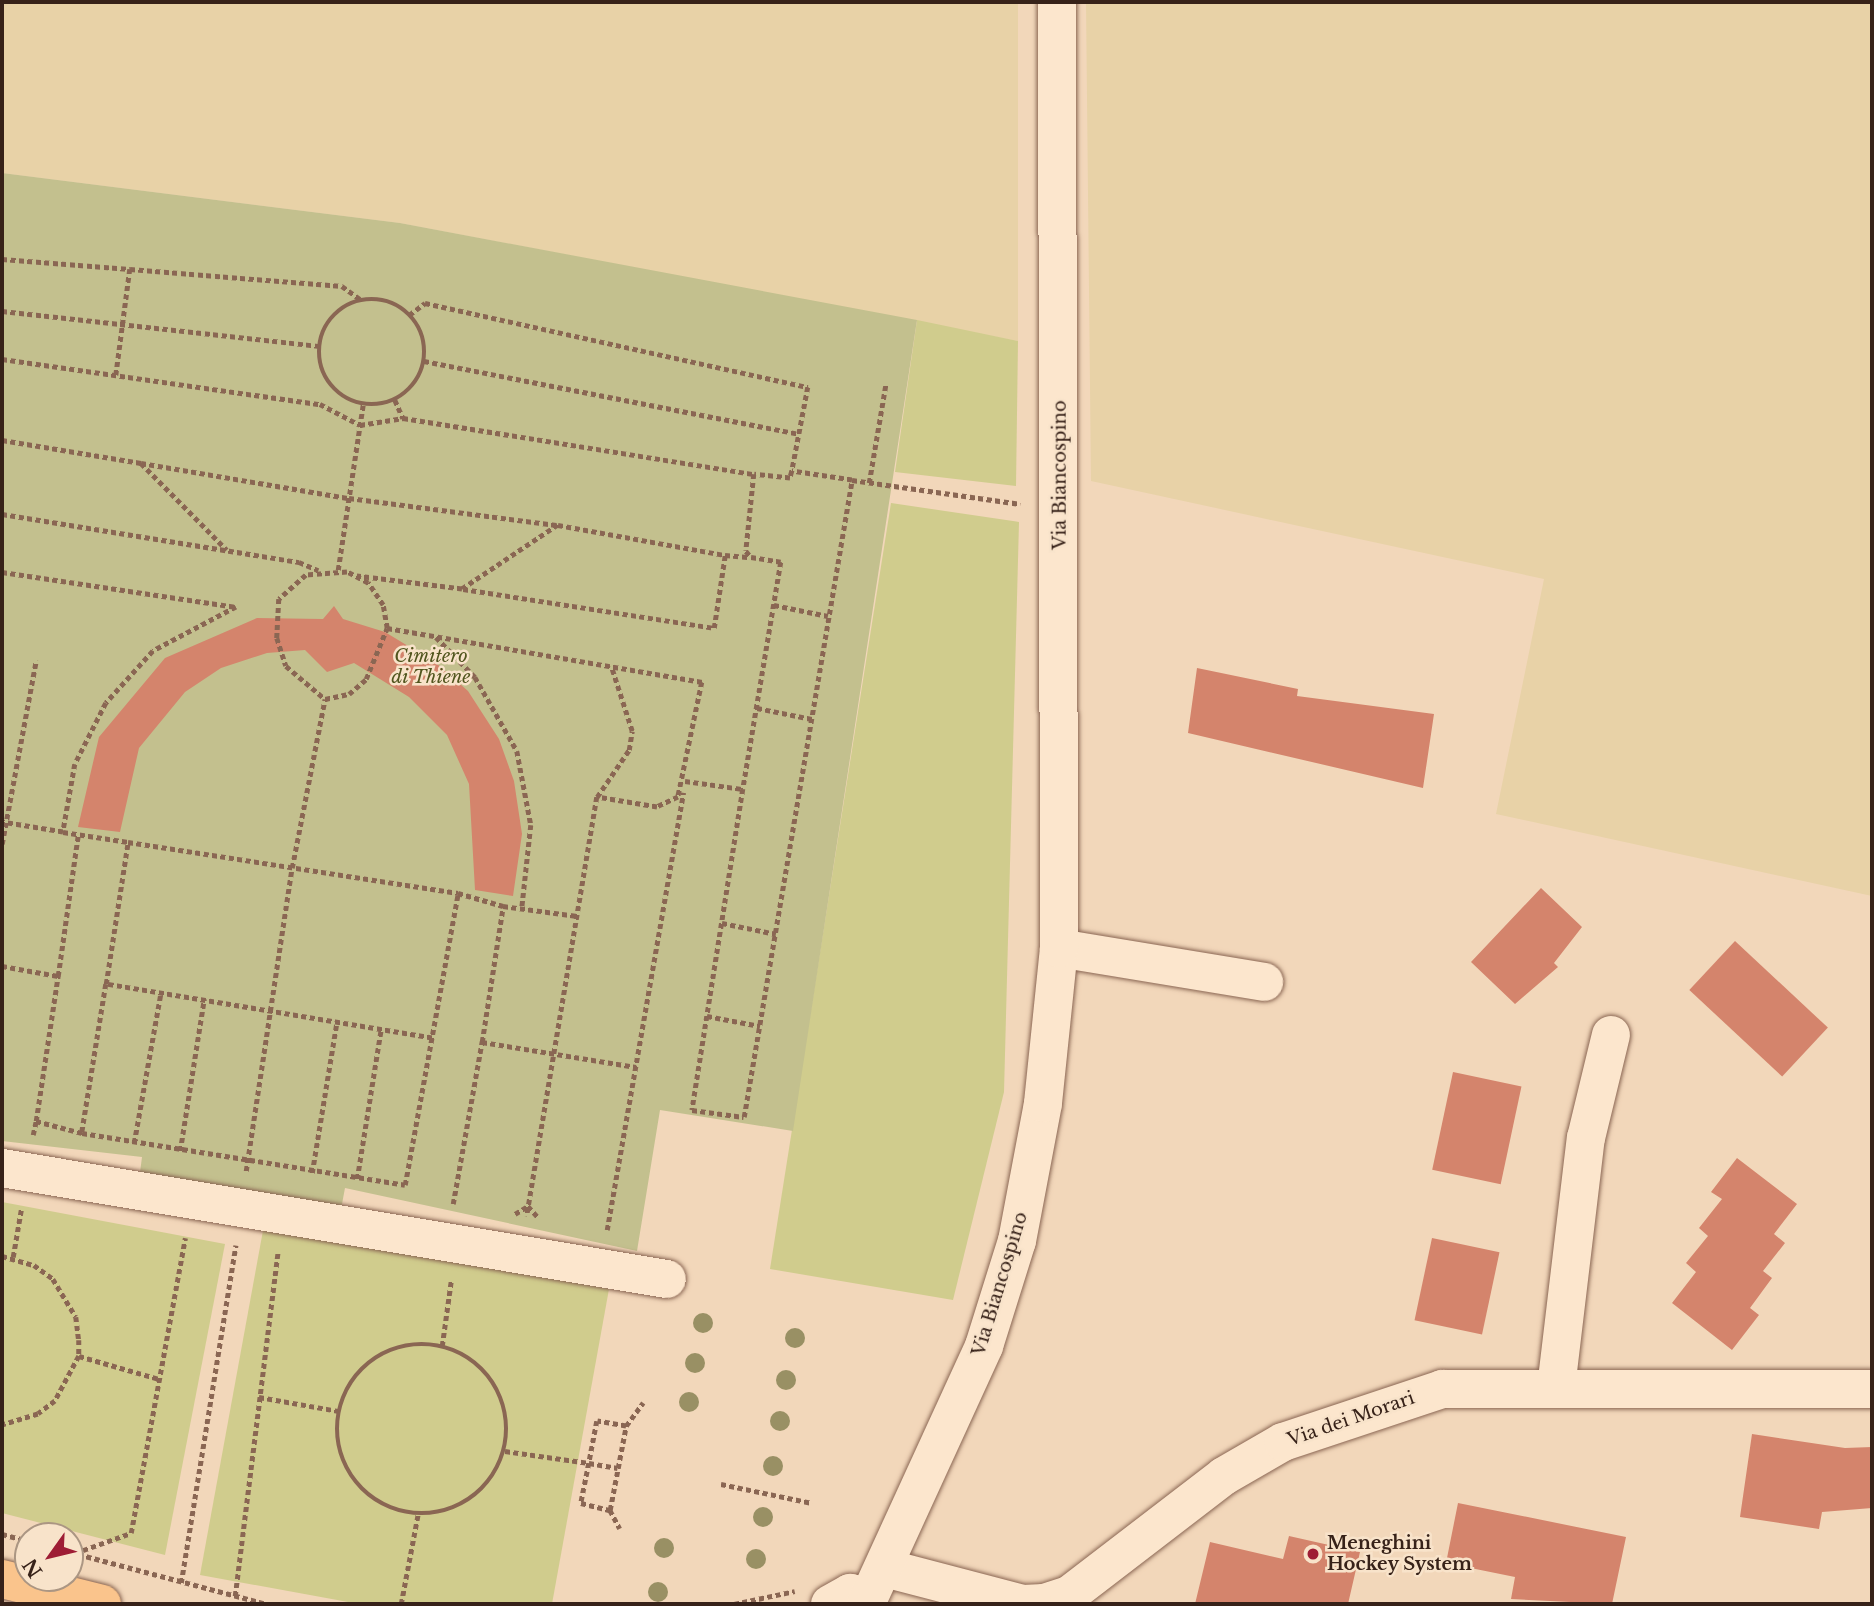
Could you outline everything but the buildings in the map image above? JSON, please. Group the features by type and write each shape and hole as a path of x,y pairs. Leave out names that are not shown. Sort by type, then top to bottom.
{"main road":[{"path":"2,1579 102,1604"}],"street":[{"name":"Via Biancospino","path":"851,1592 984,1346 1017,1241 1043,1103 1059,948 1057,2"},
{"path":"1059,948 1264,982"},
{"path":"1556,1388 1586,1138 1611,1035"},
{"path":"17,1160 241,1211 667,1279"},
{"name":"Via dei Morari","path":"851,1592 1023,1604 1044,1603 1069,1595 1224,1476 1283,1442 1442,1389 1872,1389"}],"path":[{"path":"2,258 342,286 361,300 396,305 409,315 424,344 424,361 419,377 396,400 363,404 331,386 322,370 320,346 330,318 361,300"},
{"path":"116,375 130,268"},
{"path":"2,359 320,404 360,425 403,418 790,478 808,387 425,303 409,315"},
{"path":"2,312 320,346"},
{"path":"424,361 799,434"},
{"path":"869,483 886,383"},
{"path":"396,400 403,418"},
{"path":"338,570 363,404"},
{"path":"2,440 349,499 558,525 725,555 781,562 692,1110 744,1117 852,480"},
{"path":"141,463 228,550"},
{"path":"792,471 1028,505"},
{"path":"751,557 744,544 754,474"},
{"path":"2,514 299,562 318,570 338,570 356,576 462,589 713,628 725,555"},
{"path":"462,589 558,525"},
{"path":"318,570 279,599 275,618 286,666 325,699"},
{"path":"2,572 236,607 153,651 113,694 75,764 63,832"},
{"path":"325,699 349,694 366,679 387,628 383,605 356,576"},
{"path":"774,605 828,616"},
{"path":"387,628 702,682 607,1233 594,1230"},
{"path":"435,636 475,677 517,751 531,825 522,908"},
{"path":"2,844 36,660"},
{"path":"520,1255 597,797 629,750 632,731 611,666"},
{"path":"181,1583 241,1211 292,867 325,699"},
{"path":"757,708 812,719"},
{"path":"685,780 743,789"},
{"path":"597,797 657,807 684,789"},
{"path":"4,823 458,893 503,906 577,916"},
{"path":"13,1257 17,1160 32,1141 36,1121 78,835"},
{"path":"82,1133 128,842"},
{"path":"36,1121 82,1133 247,1164 405,1185 458,893"},
{"path":"465,1207 453,1205 503,906"},
{"path":"722,923 776,934"},
{"path":"2,966 58,976"},
{"path":"106,984 271,1009 432,1038"},
{"path":"134,1143 161,992"},
{"path":"180,1151 204,999"},
{"path":"707,1016 760,1026"},
{"path":"312,1172 337,1021"},
{"path":"357,1179 381,1029"},
{"path":"482,1042 636,1066"},
{"path":"501,1213 513,1215 528,1206"},
{"path":"528,1206 541,1221"},
{"path":"84,1549 131,1533 187,1229"},
{"path":"442,1346 455,1245"},
{"path":"235,1596 277,1253 287,1254"},
{"path":"2,1256 13,1257 53,1279 67,1297 76,1317 79,1356 55,1401 38,1414 2,1425"},
{"path":"442,1346 463,1354 496,1385 505,1406 505,1451 497,1472 466,1503 418,1514 382,1505 350,1475 340,1455 338,1411 346,1389 377,1357 397,1347 442,1346"},
{"path":"79,1356 160,1379"},
{"path":"260,1397 338,1411"},
{"path":"620,1529 610,1510 626,1426 643,1403"},
{"path":"610,1510 582,1503 597,1421 626,1426"},
{"path":"505,1451 618,1468"},
{"path":"721,1485 812,1503"},
{"path":"401,1604 418,1514"},
{"path":"84,1556 267,1604"},
{"path":"734,1604 851,1592"}],"shaded area":[{"path":"2,2 1018,2 1018,341 400,223 2,173"},
{"path":"1086,2 1872,2 1872,896 1496,814 1544,579 1091,481"},
{"path":"917,320 1018,341 1016,486 895,472"},
{"path":"891,503 1019,522 1004,1092 953,1300 770,1269"},
{"path":"2,1202 225,1244 165,1555 84,1534 84,1522 37,1522 2,1513"},
{"path":"264,1225 609,1289 552,1604 359,1604 200,1575"}],"green space":[{"name":"Cimitero di Thiene","path":"2,173 400,223 917,320 793,1131 660,1110 637,1251 345,1188 339,1220 138,1188 142,1157 2,1141"}],"place":[{"name":"Meneghini Hockey System","path":"1313,1554"}]}
